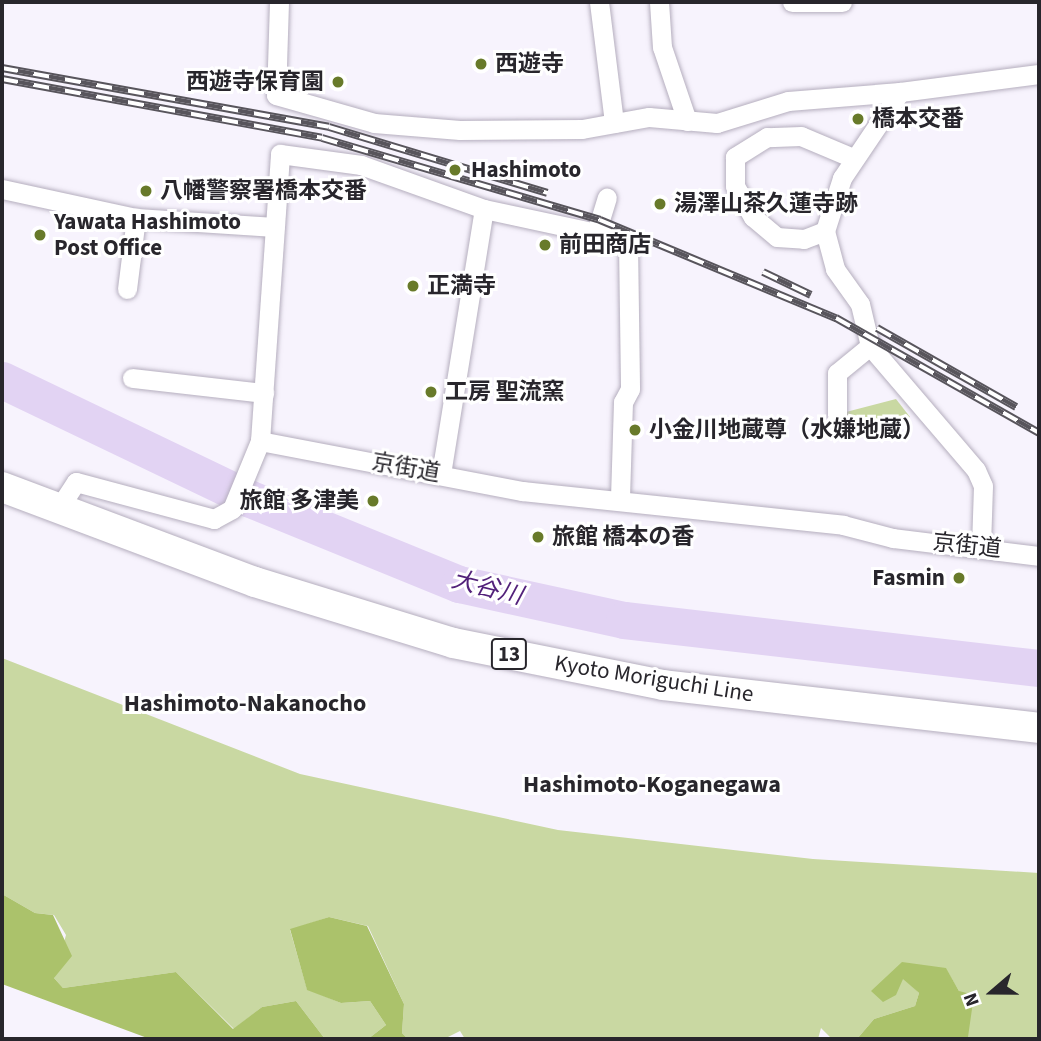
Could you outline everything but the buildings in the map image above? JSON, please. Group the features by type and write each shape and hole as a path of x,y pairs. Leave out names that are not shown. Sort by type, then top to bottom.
{"main road":[{"name":"Kyoto Moriguchi Line","path":"2,486 255,582 453,643 663,685 1039,728"}],"street":[{"path":"279,2 276,95 399,125 582,129 614,123 716,122 788,101 900,92 1039,74"},
{"path":"599,2 614,123"},
{"path":"659,2 662,47 687,121"},
{"path":"792,2 842,2"},
{"path":"900,92 853,158 825,231 835,269 860,304 870,346 976,470 983,486 981,547"},
{"path":"825,231 804,239 777,237 742,200 735,157 746,146 786,133 853,158"},
{"path":"59,508 76,482 215,519 232,509 249,479 260,440 280,153 385,171 484,209 596,233 628,243 630,389 623,402 620,500"},
{"path":"2,190 136,218 275,227"},
{"path":"596,233 607,198"},
{"path":"441,474 484,209"},
{"path":"127,289 136,218"},
{"path":"837,415 837,373 870,346"},
{"path":"132,378 264,393"},
{"name":"京街道","path":"260,440 522,491 620,500 1039,556"}],"green space":[{"path":"896,399 910,417 894,426 847,426 846,412"},
{"path":"2,658 300,774 558,830 813,859 1039,873 1039,1039 968,1038 959,991 946,969 926,967 903,978 919,993 915,1006 874,1019 857,1039 832,1039 821,1028 818,1039 465,1039 460,1031 444,1039 408,1039 402,1033 404,1004 368,926 329,917 290,930 307,989 341,1003 370,1001 386,1025 368,1039 325,1039 296,1001 262,1007 234,1029 176,972 63,988 54,978 66,935 54,915 35,913 2,894"},
{"path":"2,894 35,913 53,915 72,956 54,978 63,988 176,972 233,1029 262,1007 296,1001 325,1039 150,1039 2,984"},
{"path":"329,917 367,926 404,1004 402,1033 408,1039 368,1039 386,1025 370,1001 341,1003 307,990 290,929"},
{"path":"902,962 946,968 959,991 974,995 968,1037 975,1039 857,1039 874,1019 915,1006 919,993 903,979 896,995 883,1002 871,991"}],"waterway":[{"name":"大谷川","path":"2,380 248,498 459,584 624,620 1039,668"}],"railway":[{"path":"2,68 329,127 547,193"},
{"path":"2,79 322,138 600,220 836,318 1039,433"},
{"path":"763,272 811,295"},
{"path":"877,328 1016,407"}],"place":[{"name":"西遊寺","path":"481,64"},
{"name":"西遊寺保育園","path":"338,82"},
{"name":"橋本交番","path":"858,119"},
{"name":"Hashimoto","path":"455,170"},
{"name":"八幡警察署橋本交番","path":"146,191"},
{"name":"湯澤山茶久蓮寺跡","path":"660,204"},
{"name":"Yawata Hashimoto Post Office","path":"40,235"},
{"name":"前田商店","path":"545,245"},
{"name":"正満寺","path":"413,286"},
{"name":"工房 聖流窯","path":"431,392"},
{"name":"小金川地蔵尊（水嫌地蔵）","path":"635,430"},
{"name":"旅館 多津美","path":"373,501"},
{"name":"旅館 橋本の香","path":"538,537"},
{"name":"Fasmin","path":"959,578"}],"district":[{"name":"Hashimoto-Nakanocho","path":"245,704"},
{"name":"Hashimoto-Koganegawa","path":"652,785"}]}
